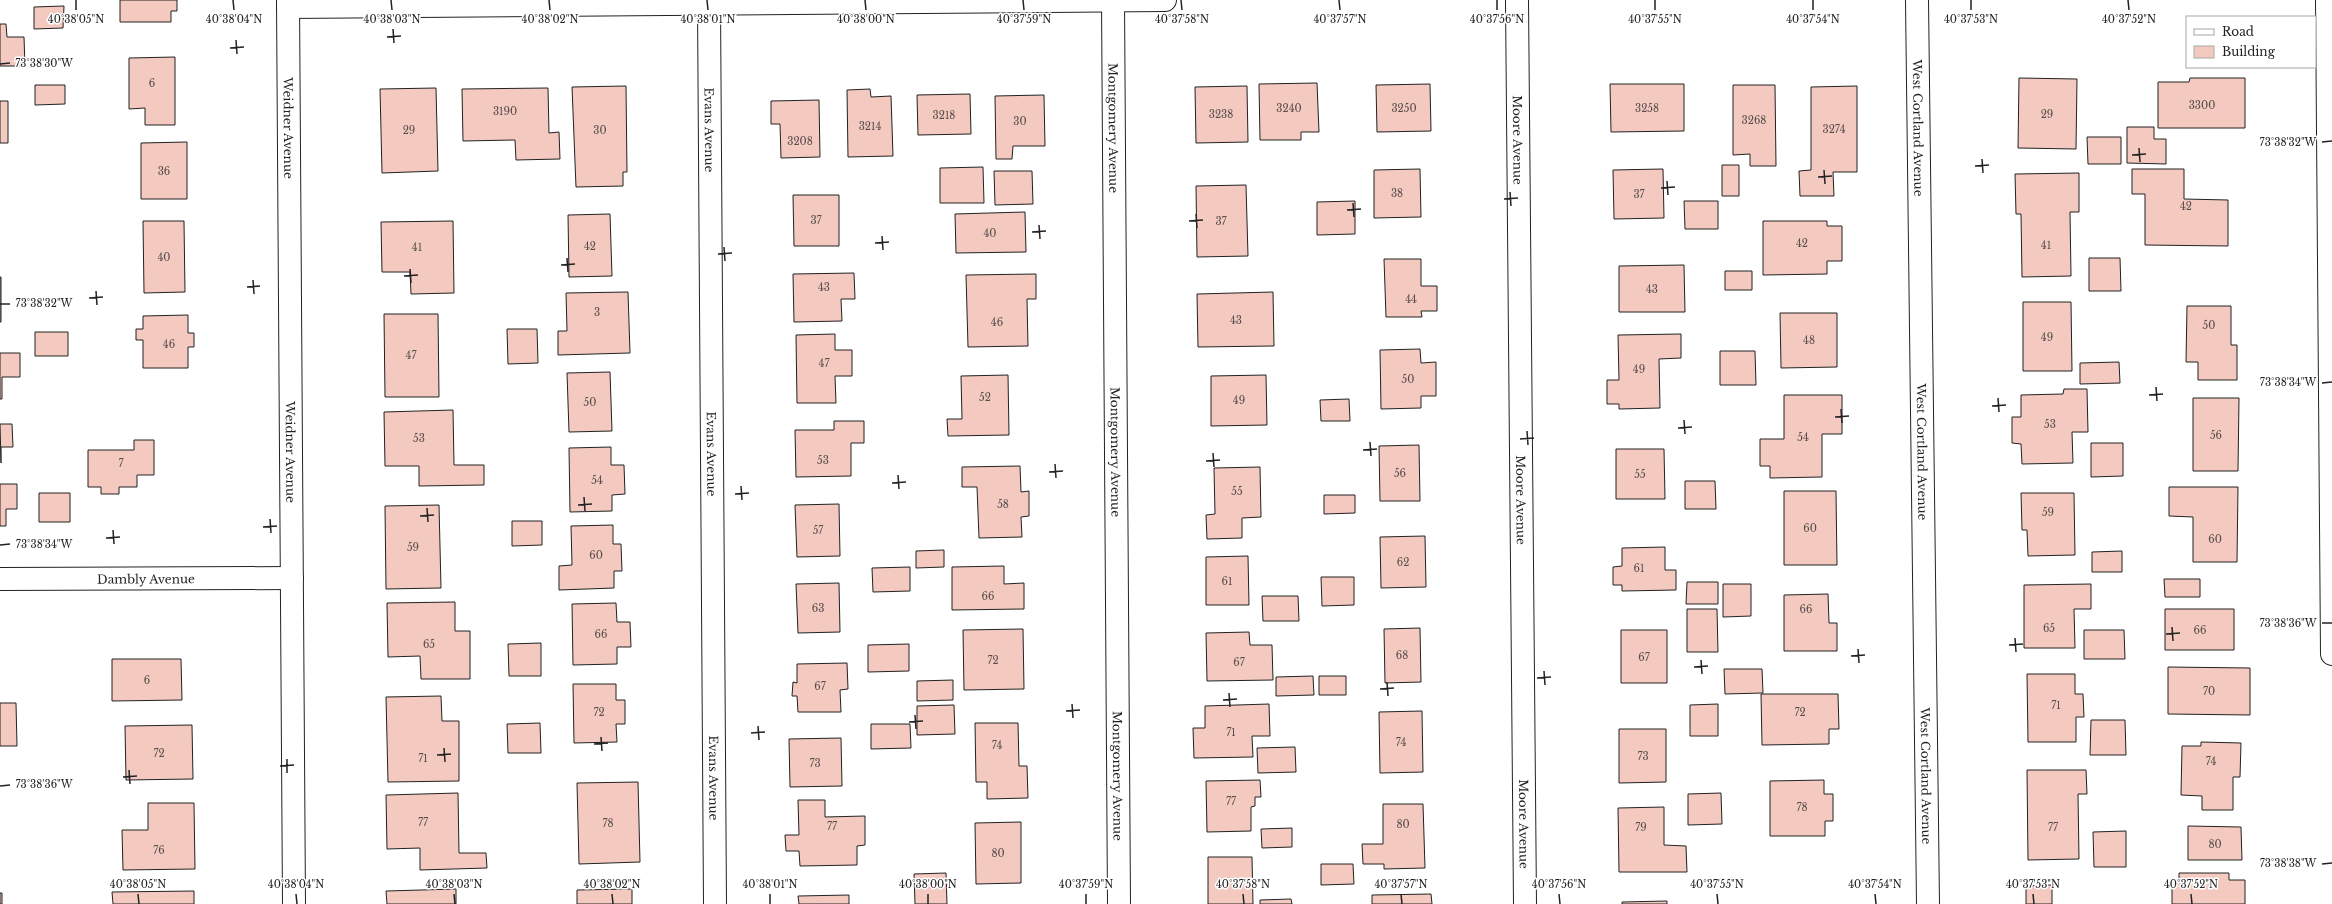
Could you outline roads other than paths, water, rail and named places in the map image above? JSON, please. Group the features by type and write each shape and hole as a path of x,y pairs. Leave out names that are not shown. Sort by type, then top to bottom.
{"street":[{"name":"Montgomery Avenue","path":"1113,0 1120,904"},
{"path":"288,4 709,4 1165,0"},
{"name":"Moore Avenue","path":"1517,0 1524,904"},
{"name":"West Cortland Avenue","path":"1917,0 1928,904"},
{"path":"2327,0 2332,654"},
{"name":"Weidner Avenue","path":"288,4 294,904"},
{"name":"Evans Avenue","path":"709,4 714,904"},
{"name":"Dambly Avenue","path":"0,579 292,578"}]}
